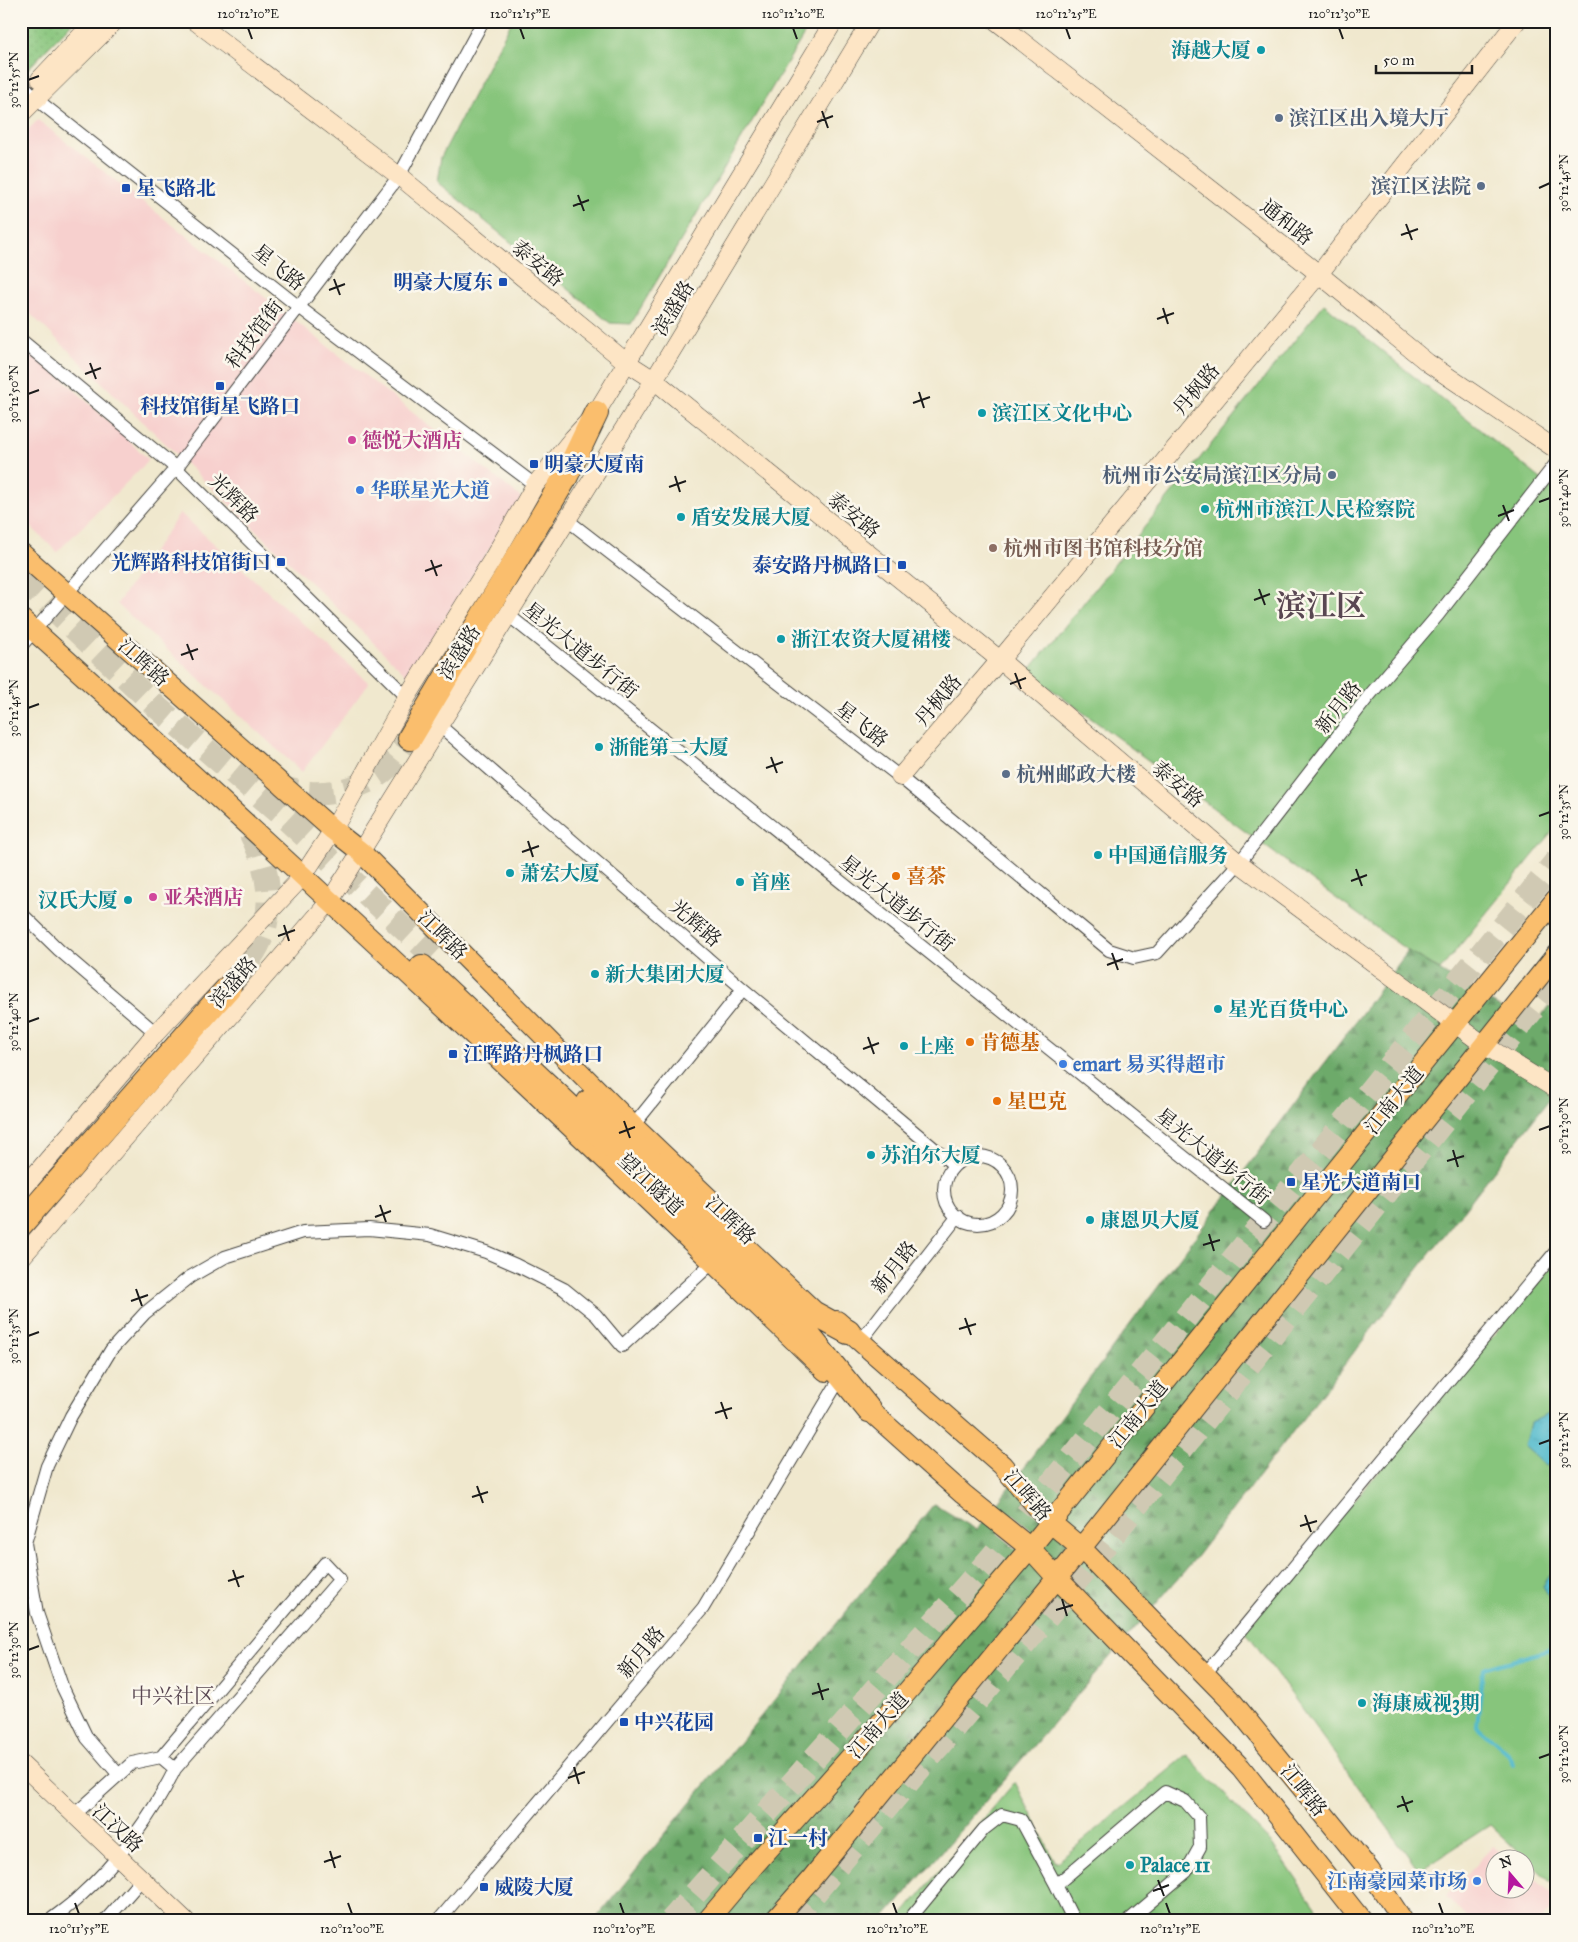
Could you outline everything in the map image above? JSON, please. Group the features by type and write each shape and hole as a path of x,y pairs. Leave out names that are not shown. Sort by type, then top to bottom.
{"highway":[{"path":"410,738 565,478 596,413"},
{"name":"望江隧道","path":"854,1337 814,1313 427,961 799,1324 869,1410"},
{"path":"21,1224 229,987"}],"main road":[{"name":"江晖路","path":"21,553 333,830 361,852 633,1126 854,1337 1002,1465 1050,1522 1081,1548 1234,1703 1370,1871 1404,1921"},
{"name":"江晖路","path":"28,625 605,1158 838,1382 963,1494 1030,1548 1241,1768 1362,1921"},
{"name":"江南大道","path":"707,1921 865,1741 1030,1548 1557,898"},
{"name":"江南大道","path":"774,1921 817,1872 1057,1578 1557,954"}],"street":[{"path":"21,114 29,95 95,21"},
{"path":"29,95 115,21"},
{"name":"泰安路","path":"195,21 399,176 626,362 654,380 1000,660 1239,863 1484,1045 1557,1090"},
{"name":"科技馆街","path":"21,646 28,625 68,594 176,468 399,176 483,21"},
{"name":"滨盛路","path":"21,1191 156,1033 302,877 333,830 407,697 492,560 535,485 596,413 834,21"},
{"name":"滨盛路","path":"21,1258 330,902 566,518 654,380 871,21"},
{"name":"通和路","path":"996,21 1319,274 1428,363 1557,450"},
{"name":"丹枫路","path":"900,777 1000,660 1319,274 1517,21"},
{"name":"星飞路","path":"29,95 299,307 535,485"},
{"name":"光辉路","path":"21,340 176,468 407,697"},
{"name":"新月路","path":"1134,958 1157,953 1239,863 1368,697 1438,615 1557,462"},
{"name":"星飞路","path":"566,518 900,777 1109,950 1134,958"},
{"name":"星光大道步行街","path":"507,614 1264,1221"},
{"name":"光辉路","path":"439,725 743,989 954,1166"},
{"path":"21,913 59,950 156,1033"},
{"path":"633,1126 743,989"},
{"path":"975,1156 987,1157 997,1161 1006,1169 1011,1179 1013,1191 1005,1212 997,1219 977,1224 966,1222 949,1208 945,1198 944,1186 947,1175 954,1166 964,1159 975,1156"},
{"name":"新月路","path":"854,1337 958,1216"},
{"path":"119,1775 87,1738 62,1686 37,1614 25,1543 47,1466 71,1416 111,1350 145,1313 190,1277 225,1257 303,1232 369,1229 430,1235 486,1252 516,1265 564,1290 596,1315 622,1346 713,1262"},
{"path":"1205,1674 1557,1250"},
{"name":"新月路","path":"438,1921 703,1608 838,1382"},
{"path":"49,1921 79,1898 118,1856 162,1795 175,1769 340,1579 324,1563 161,1757 132,1764 74,1816"},
{"path":"161,1757 175,1769"},
{"name":"江汉路","path":"21,1764 186,1921"},
{"path":"1056,1885 1165,1792 1185,1801 1199,1817 1200,1847 1186,1872 1128,1921"},
{"path":"908,1921 984,1829 1002,1815 1021,1820 1074,1921"},
{"path":"105,1921 142,1879"}],"shaded area":[{"path":"38,120 522,498 408,676 21,305 21,136"},
{"path":"21,339 149,460 57,552 21,517"},
{"path":"180,513 369,683 302,772 117,604"},
{"name":"江南豪园菜市场","path":"1493,1846 1498,1850 1489,1850"},
{"name":"江南豪园菜市场","path":"1486,1853 1486,1900 1536,1900 1536,1880 1557,1897 1557,1901 1541,1921 1469,1921 1446,1896"}],"green space":[{"path":"21,21 74,21 21,76"},
{"path":"512,21 812,21 631,324 610,323 437,182 441,157"},
{"path":"1324,304 1557,492 1557,826 1440,970 1408,951 1028,672"},
{"path":"1408,951 1532,1027 1557,997 1557,1089 1193,1561 882,1921 594,1921 934,1504 977,1530"},
{"path":"1557,1260 1557,1888 1536,1868 1536,1850 1517,1850 1490,1825 1419,1871 1245,1630"},
{"path":"1187,1755 1273,1845 1325,1921 897,1921 1015,1782 1056,1863"}],"water":[{"path":"1557,1410 1557,1461 1545,1465 1524,1446 1530,1423"},
{"path":"1557,1565 1557,1610 1543,1586"}],"waterway":[{"path":"1513,1764 1508,1753 1477,1726 1483,1669 1557,1648"}],"tunnel":[{"path":"21,578 158,708 280,813 433,956"},
{"path":"274,785 301,792 315,793 343,790 356,786 381,773 397,757 410,738"},
{"path":"229,987 258,945 268,913 269,897 263,865 258,849 243,820"},
{"path":"671,1921 991,1558 1557,860"},
{"path":"791,1921 1054,1609 1557,979"}],"place":[{"name":"海越大厦","path":"1261,50"},
{"name":"滨江区出入境大厅","path":"1279,118"},
{"name":"滨江区法院","path":"1481,186"},
{"name":"星飞路北","path":"126,188"},
{"name":"明豪大厦东","path":"503,282"},
{"name":"科技馆街星飞路口","path":"220,386"},
{"name":"滨江区文化中心","path":"982,413"},
{"name":"德悦大酒店","path":"352,440"},
{"name":"明豪大厦南","path":"534,464"},
{"name":"杭州市公安局滨江区分局","path":"1332,475"},
{"name":"华联星光大道","path":"360,490"},
{"name":"杭州市滨江人民检察院","path":"1205,509"},
{"name":"盾安发展大厦","path":"681,517"},
{"name":"杭州市图书馆科技分馆","path":"993,548"},
{"name":"光辉路科技馆街口","path":"281,562"},
{"name":"泰安路丹枫路口","path":"902,565"},
{"name":"浙江农资大厦裙楼","path":"781,639"},
{"name":"浙能第二大厦","path":"599,747"},
{"name":"杭州邮政大楼","path":"1006,774"},
{"name":"中国通信服务","path":"1098,855"},
{"name":"萧宏大厦","path":"510,873"},
{"name":"喜茶","path":"896,876"},
{"name":"首座","path":"740,882"},
{"name":"亚朵酒店","path":"153,897"},
{"name":"汉氏大厦","path":"128,900"},
{"name":"新大集团大厦","path":"595,974"},
{"name":"星光百货中心","path":"1218,1009"},
{"name":"肯德基","path":"970,1042"},
{"name":"上座","path":"904,1046"},
{"name":"江晖路丹枫路口","path":"453,1054"},
{"name":"emart 易买得超市","path":"1063,1064"},
{"name":"星巴克","path":"997,1101"},
{"name":"苏泊尔大厦","path":"871,1155"},
{"name":"星光大道南口","path":"1291,1182"},
{"name":"康恩贝大厦","path":"1090,1220"},
{"name":"海康威视3期","path":"1362,1703"},
{"name":"中兴花园","path":"624,1722"},
{"name":"江一村","path":"758,1838"},
{"name":"Palace 11","path":"1130,1865"},
{"name":"江南豪园菜市场","path":"1477,1881"},
{"name":"威陵大厦","path":"484,1887"}],"district":[{"name":"滨江区","path":"1321,606"},
{"name":"中兴社区","path":"173,1696"}]}
